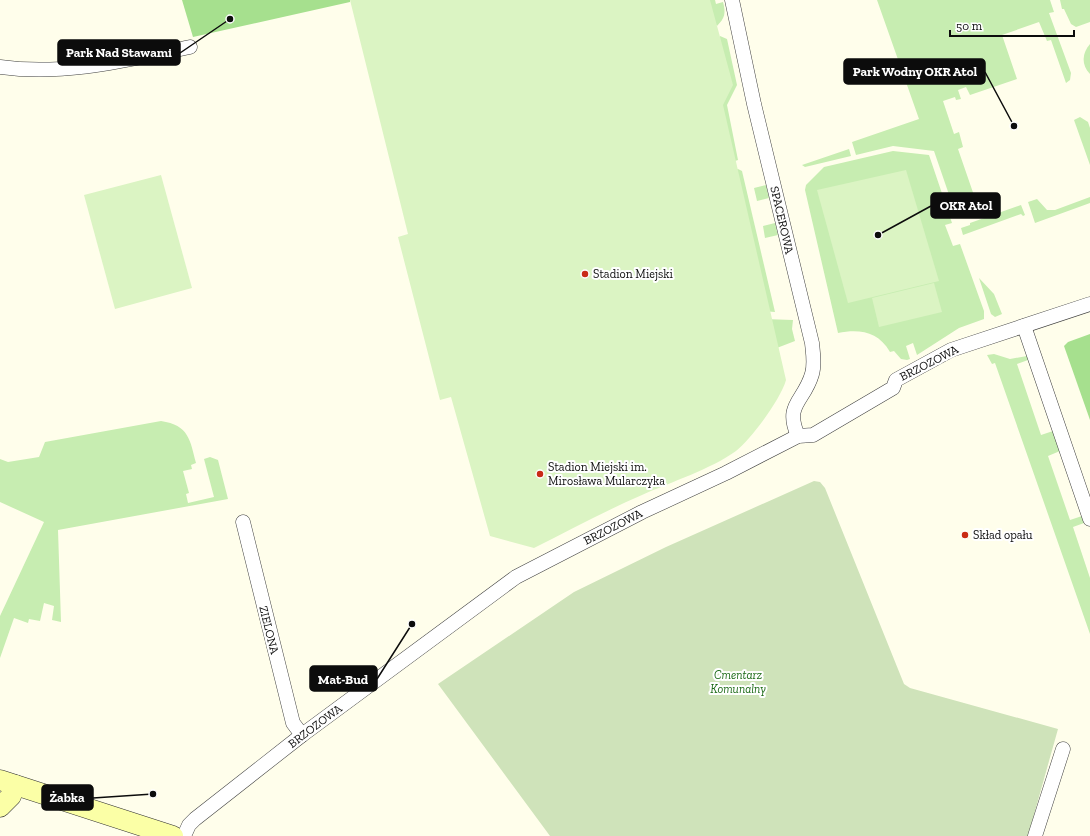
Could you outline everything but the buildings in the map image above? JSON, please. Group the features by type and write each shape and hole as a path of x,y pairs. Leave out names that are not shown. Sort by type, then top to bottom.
{"main road":[{"path":"0,807 10,796 8,782 173,836"}],"street":[{"name":"SPACEROWA","path":"732,0 754,104 812,343 814,360 812,374 792,415 792,423 798,436"},
{"path":"0,68 49,70 92,67 190,47"},
{"name":"BRZOZOWA","path":"184,836 189,825 195,819 302,735 516,577 642,512 726,473 798,436 812,435 893,388 896,380 951,350 1090,304"},
{"path":"1024,326 1090,519"},
{"name":"ZIELONA","path":"243,522 293,723 302,735"},
{"path":"1035,836 1063,749"}],"green space":[{"path":"182,0 350,0 350,2 193,37"},
{"name":"Stadion Miejski","path":"350,0 710,0 733,85 723,105 786,380 772,408 765,418 736,451 715,464 628,501 534,548 490,536 451,397 440,400 398,237 408,234"},
{"path":"698,0 715,0 716,4 723,2 724,15 717,26"},
{"path":"877,0 1050,0 1054,12 1049,13 1071,73 1070,80 1066,83 1051,40 1047,41 1039,22 1002,35 1017,79 970,95 966,87 958,90 961,99 956,100 955,97 943,101 954,134 959,132 963,147 958,149 978,207 956,215 934,151 893,146 856,155 852,142 919,119"},
{"path":"1060,0 1090,0 1090,22 1076,27 1071,24 1064,9 1062,9"},
{"path":"720,36 727,39 737,85 727,105 738,160 723,165"},
{"path":"1090,44 1090,74 1085,67 1084,55"},
{"path":"1080,117 1088,122 1090,128 1090,165 1074,120"},
{"path":"849,149 851,156 805,167 802,165"},
{"path":"893,151 929,155 952,223 945,225 953,246 960,244 984,311 984,319 959,328 917,355 913,343 906,346 910,359 907,360 901,359 894,351 890,352 880,340 867,333 853,331 838,333 805,190 806,185 824,167"},
{"path":"738,169 742,171 775,312 762,311 726,172"},
{"path":"906,170 939,281 848,303 817,190"},
{"path":"161,175 192,288 115,309 84,195"},
{"path":"766,185 769,198 757,201 754,188"},
{"path":"1090,197 1090,203 1035,223 1028,202 1037,199 1047,210 1055,210"},
{"path":"1021,205 1025,215 1023,216 1021,214 963,235 961,228 970,225 970,223"},
{"path":"775,223 778,235 765,238 763,226"},
{"path":"979,278 994,294 1002,314 995,317 991,314"},
{"path":"934,283 942,312 879,327 872,298"},
{"path":"764,319 793,320 792,329 795,341 769,351"},
{"path":"1090,334 1090,420 1064,346 1068,342"},
{"path":"994,354 1010,359 1027,356 1028,360 1017,364 1041,435 1053,431 1060,451 1048,456 1070,520 1082,516 1084,523 1073,527 1090,578 1090,634 995,363 992,364 987,355"},
{"path":"161,421 170,423 183,430 192,447 196,463 191,465 192,469 183,471 189,493 186,494 188,503 214,497 204,459 210,457 218,460 228,499 58,530 61,622 52,620 54,606 44,603 40,621 29,619 28,623 14,618 0,658 0,616 44,522 0,502 0,459 8,462 39,457 45,442"},
{"name":"Cmentarz Komunalny","path":"814,481 820,482 825,488 904,684 910,688 1058,729 1028,836 550,836 438,684 574,592 666,547"}],"place":[{"name":"Park Nad Stawami","path":"230,19"},
{"name":"Park Wodny OKR Atol","path":"1014,126"},
{"name":"OKR Atol","path":"878,235"},
{"name":"Stadion Miejski","path":"585,274"},
{"name":"Stadion Miejski im. Mirosława Mularczyka","path":"540,474"},
{"name":"Skład opału","path":"965,535"},
{"name":"Mat-Bud","path":"412,624"},
{"name":"Żabka","path":"153,794"}]}
